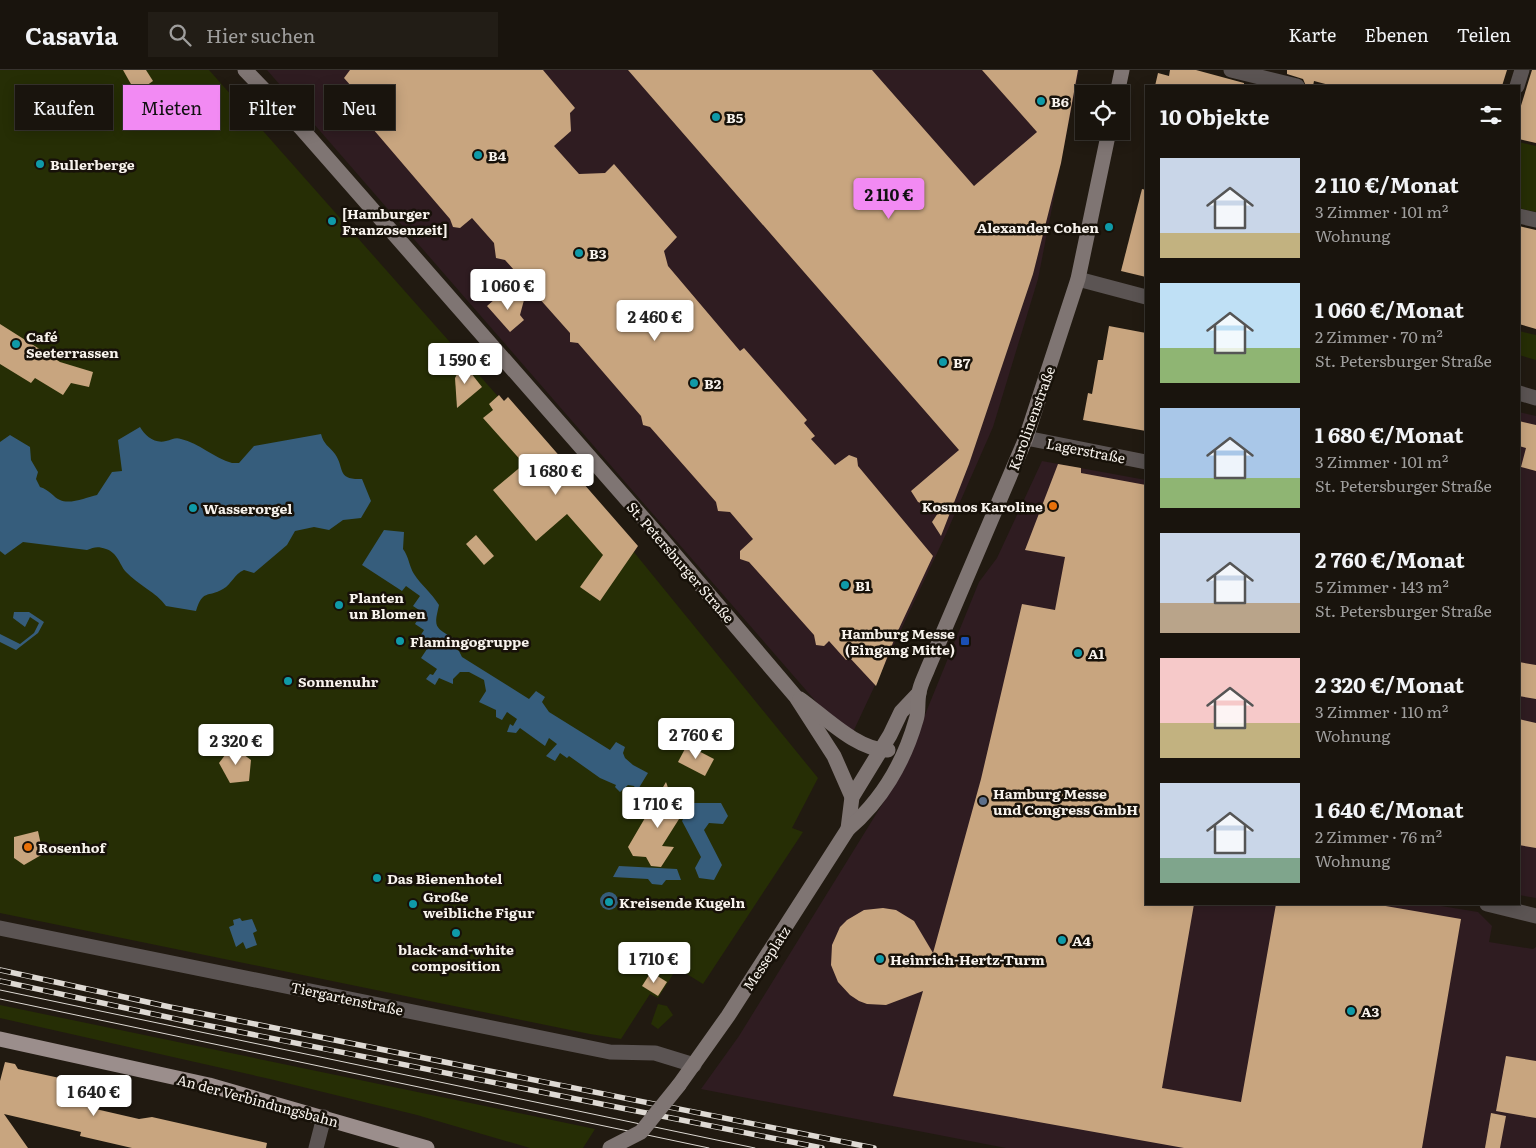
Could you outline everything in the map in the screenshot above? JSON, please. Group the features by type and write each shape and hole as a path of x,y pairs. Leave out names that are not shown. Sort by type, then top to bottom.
{"main road":[{"name":"St. Petersburger Straße","path":"245,70 301,128 658,535 796,697 834,756 852,797"},
{"path":"1119,85 1122,70"},
{"name":"Karolinenstraße","path":"889,780 917,719 919,693 960,591 1026,438 1078,279 1107,140"},
{"name":"Karolinenstraße","path":"870,769 901,712 919,693"},
{"name":"St. Petersburger Straße","path":"796,697 862,744 880,751"},
{"path":"880,751 905,748"},
{"name":"Messeplatz","path":"848,829 852,797 870,769"},
{"name":"Messeplatz","path":"641,1132 694,1065 728,1016 848,829 865,814 889,780"},
{"name":"An der Verbindungsbahn","path":"0,1039 209,1085 427,1148"},
{"path":"610,1148 641,1132"},
{"path":"639,1148 641,1132"}],"street":[{"path":"1231,70 1293,85"},
{"path":"1517,85 1522,70"},
{"path":"1520,216 1536,220"},
{"path":"1078,279 1145,297"},
{"path":"1520,393 1536,398"},
{"name":"Lagerstraße","path":"1026,438 1145,462"},
{"path":"1491,905 1536,916"},
{"name":"Tiergartenstraße","path":"0,928 610,1052 655,1053 694,1065"},
{"path":"316,1148 324,1117"}],"shaded area":[{"path":"267,70 1079,70 1038,279 993,427 946,534 853,732 818,704 314,124 314,85 280,85"},
{"path":"1520,412 1536,416 1536,898 1520,895"},
{"path":"1042,461 1145,480 1145,905 1435,905 1478,912 1492,926 1489,942 1533,949 1536,947 1536,1148 1006,1148 701,1089 739,1036 891,790 907,759 979,582 997,558"}],"green space":[{"name":"Planten un Blomen","path":"0,70 209,70 230,94 230,130 262,130 611,524 818,778 792,828 803,832 703,984 677,968 658,998 650,994 621,1039 0,913"},
{"path":"1520,142 1536,146 1536,212 1520,208"},
{"path":"1520,331 1536,335 1536,360 1520,355"},
{"path":"658,1004 667,1006 673,1015 658,1029 651,1024"},
{"path":"0,1005 595,1129 583,1148 530,1148 417,1115 270,1079 0,1018"}],"water":[{"path":"140,427 154,440 162,442 175,438 188,441 232,463 239,463 254,446 321,434 325,443 338,459 342,472 348,477 362,479 371,501 361,518 343,520 329,530 314,527 295,531 287,545 254,573 244,570 235,576 223,589 203,597 196,611 166,606 126,572 113,553 103,548 96,547 87,550 23,542 5,555 0,551 0,442 10,435 30,447 31,460 38,472 36,479 40,487 60,500 69,502 97,495 112,472 122,471 118,440"},
{"path":"384,530 404,532 403,549 412,571 439,605 436,618 437,626 453,638 447,648 451,646 459,651 462,657 529,699 536,691 545,697 542,702 549,712 610,750 616,742 625,747 623,753 625,758 648,773 637,791 634,786 628,785 620,792 615,787 616,785 600,778 569,756 567,758 560,753 555,761 546,756 557,744 549,738 545,746 520,728 516,733 507,732 510,724 513,726 517,719 507,712 502,720 496,717 496,710 479,702 486,691 484,680 469,672 460,672 453,679 453,684 439,678 435,685 426,679 430,674 433,675 437,669 421,658 427,649 417,641 424,630 415,624 422,612 413,606 420,596 406,586 402,591 362,565"},
{"path":"14,612 29,612 44,622 38,633 16,650 0,642 0,634 20,644 34,633 39,623 30,617 25,627 13,618"},
{"path":"692,803 721,803 728,816 723,824 709,823 704,830 722,865 714,880 699,878 695,868 701,857 682,821"},
{"path":"619,866 677,869 681,880 666,880 662,885 652,884 648,879 613,877"},
{"path":"605,892 613,892 618,897 616,908 605,910 600,905 600,897"},
{"path":"240,918 242,921 252,919 257,931 253,933 257,945 246,949 243,942 236,947 229,927 234,925 233,920"}],"building":[{"path":"123,70 146,70 153,81 147,85 131,85"},
{"path":"350,70 543,70 575,108 570,113 571,131 554,146 579,174 605,173 614,164 677,237 664,251 668,266 740,351 744,348 807,420 804,423 815,436 811,439 835,465 849,455 857,458 858,466 933,556 896,635 876,686 850,658 846,660 829,641 824,646 816,645 814,635 749,562 740,559 740,551 753,539 730,512 718,511 716,502 650,427 643,425 641,416 578,343 570,342 570,333 505,260 496,258 494,243 472,218 460,228 453,227 450,219 374,130 395,130 395,85 350,85 344,78"},
{"name":"B7","path":"628,70 872,70 974,186 1037,132 982,70 1078,70 1061,163 1033,274 969,464 941,536 932,522 940,510 918,502 911,491 959,450"},
{"path":"1170,70 1196,70 1244,83 1244,85 1155,85 1158,73 1169,76"},
{"path":"1287,70 1507,70 1502,85 1329,85 1314,81 1313,85 1306,85 1303,79 1287,74"},
{"path":"1532,70 1536,70 1536,143 1520,139 1520,109"},
{"path":"1142,189 1145,190 1145,277 1121,271"},
{"path":"1520,226 1536,230 1536,329 1520,324"},
{"path":"502,293 506,299 511,297 524,300 520,315 524,320 510,332 487,306"},
{"name":"Café Seeterrassen","path":"0,324 60,362 93,372 89,387 71,383 63,395 35,378 31,383 0,364"},
{"path":"1109,326 1145,333 1145,431 1083,420 1088,393 1092,394 1098,360 1103,360"},
{"path":"463,363 482,387 457,408 455,378"},
{"path":"499,395 504,401 508,397 638,546 600,601 580,587 603,555 567,514 536,541 493,490 524,464 483,418 493,410 489,404"},
{"path":"1520,421 1536,425 1536,471 1521,467 1526,448 1520,446"},
{"path":"1058,464 1081,468 1081,473 1145,485 1145,905 1194,905 1162,1088 1241,1102 1276,905 1380,905 1461,919 1422,1148 1184,1148 893,1096 923,991 886,1005 867,1004 859,1001 850,995 838,982 831,965 832,945 840,927 847,920 864,910 883,908 896,910 914,921 933,953 981,779 1022,604 1055,610 1065,557 1025,550"},
{"path":"476,535 494,556 484,565 466,544"},
{"path":"1520,662 1536,665 1536,699 1520,696"},
{"path":"1520,719 1536,723 1536,848 1520,845"},
{"path":"687,745 714,759 705,776 678,762"},
{"path":"232,746 251,760 249,781 230,783 219,763"},
{"path":"666,782 672,799 691,800 662,846 674,847 661,867 651,866 646,857 633,856 628,847"},
{"path":"38,831 43,854 24,865 14,858 14,837"},
{"path":"651,972 667,982 658,996 642,986"},
{"path":"1506,1056 1536,1061 1536,1118 1496,1111"},
{"path":"5,1062 15,1064 18,1069 69,1080 67,1089 90,1094 87,1107 139,1119 152,1117 267,1143 266,1148 132,1148 80,1136 81,1132 4,1114 28,1148 0,1148 0,1081"},
{"path":"1491,1113 1506,1116 1500,1148 1485,1148"}],"tram line":[{"path":"0,990 755,1148"},
{"path":"0,999 709,1148"}],"railway":[{"path":"0,970 170,1007 874,1148"},
{"path":"0,981 195,1023 822,1148"}],"place":[{"name":"B6","path":"1041,101"},
{"name":"B5","path":"716,117"},
{"name":"B4","path":"478,155"},
{"name":"Bullerberge","path":"40,164"},
{"name":"[Hamburger Franzosenzeit]","path":"332,221"},
{"name":"Alexander Cohen","path":"1109,227"},
{"name":"B3","path":"579,253"},
{"name":"Café Seeterrassen","path":"16,344"},
{"name":"B7","path":"943,362"},
{"name":"B2","path":"694,383"},
{"name":"Kosmos Karoline","path":"1053,506"},
{"name":"Wasserorgel","path":"193,508"},
{"name":"B1","path":"845,585"},
{"name":"Planten un Blomen","path":"339,605"},
{"name":"Flamingogruppe","path":"400,641"},
{"name":"Hamburg Messe (Eingang Mitte)","path":"965,641"},
{"name":"A1","path":"1078,653"},
{"name":"Sonnenuhr","path":"288,681"},
{"name":"Hamburg Messe und Congress GmbH","path":"983,801"},
{"name":"Rosenhof","path":"28,847"},
{"name":"Das Bienenhotel","path":"377,878"},
{"name":"Kreisende Kugeln","path":"609,902"},
{"name":"Große weibliche Figur","path":"413,904"},
{"name":"black-and-white composition","path":"456,933"},
{"name":"A4","path":"1062,940"},
{"name":"Heinrich-Hertz-Turm","path":"880,959"},
{"name":"A3","path":"1351,1011"}]}
